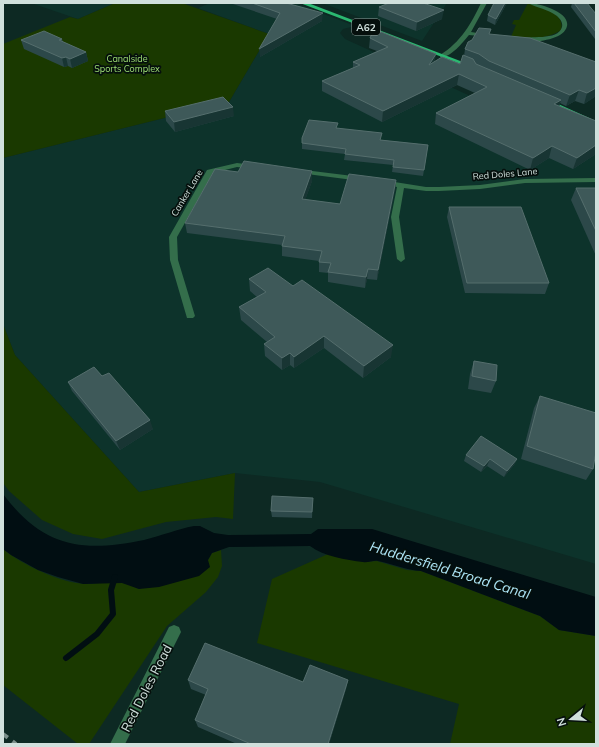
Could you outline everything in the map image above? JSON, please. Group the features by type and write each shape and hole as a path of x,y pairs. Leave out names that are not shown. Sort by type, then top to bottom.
{"main road":[{"name":"A62","path":"303,3 442,56 451,64 477,71"},
{"path":"540,98 565,108 596,124"},
{"path":"565,108 583,112 596,118"}],"street":[{"path":"442,56 458,46 468,33 484,3"},
{"path":"513,40 544,38 555,35 563,30 565,25 561,16 545,7 532,3"},
{"path":"468,33 495,37"},
{"name":"Canker Lane","path":"190,316 174,260 172,237 210,172 237,165 261,167"},
{"path":"292,170 401,185 395,217 401,259"},
{"name":"Red Doles Lane","path":"401,185 439,189 480,187 525,181 596,180"},
{"name":"Red Doles Road","path":"117,744 174,632"}],"shaded area":[{"path":"31,3 115,3 78,19"},
{"path":"210,3 295,3 355,26 343,29 340,33 345,39 596,153 596,564 320,482 235,473 139,492 15,355 3,324 3,158 229,102 269,34 198,8"},
{"path":"322,3 447,3 422,41"}],"green space":[{"name":"Canalside Sports Complex","path":"115,3 182,3 269,34 229,102 3,158 3,44 70,17 78,19"},
{"path":"528,3 545,8 556,15 562,24 561,30 543,37 510,39 516,25 512,24 514,20 519,20"},
{"path":"3,324 15,355 139,492 235,473 233,519 216,517 166,522 102,539 73,534 42,520 9,491 3,483"},
{"path":"3,549 20,561 42,572 75,583 124,583 139,589 208,560 212,553 221,550 222,566 218,577 206,592 167,626 89,744 78,744 3,685"},
{"path":"328,554 364,562 377,561 407,570 421,571 540,616 559,630 596,636 596,744 450,744 459,704 257,643 272,579"}],"water":[{"name":"Huddersfield Broad Canal","path":"3,494 18,512 33,525 49,535 65,542 82,545 101,546 121,544 144,540 194,526 200,526 214,533 228,535 311,534 318,529 372,529 596,597 596,636 559,630 540,616 421,571 378,561 365,562 342,559 328,555 310,546 229,547 212,553 208,560 210,567 199,576 159,587 139,589 122,583 83,584 38,570 3,549"}],"building":[{"path":"252,3 286,3 323,13 259,49 280,13"},
{"path":"389,3 423,3 444,10 417,22 379,7"},
{"path":"494,3 505,3 496,19 488,15"},
{"path":"574,3 587,3 596,14 596,32"},
{"path":"479,28 491,29 489,34 530,38 596,62 596,88 587,93 579,90 570,95 489,61 479,54 465,49 468,42 472,40"},
{"path":"374,29 436,54 429,65 442,57 460,64 463,55 473,59 476,64 561,100 554,104 596,121 596,145 577,158 552,146 533,158 436,113 487,87 459,74 383,111 322,81 360,65 353,62 388,47 370,38"},
{"path":"44,31 62,39 59,40 86,52 70,59 66,57 62,58 21,40"},
{"path":"223,97 233,107 174,122 165,111"},
{"path":"309,120 338,123 336,128 382,133 380,140 428,145 424,170 393,167 394,160 345,154 346,149 302,143 302,138"},
{"path":"244,161 312,171 302,199 340,204 349,174 396,180 378,270 368,269 366,277 328,272 331,263 319,262 322,251 282,246 285,236 185,223 215,169 238,172"},
{"path":"576,188 596,188 596,231"},
{"path":"449,207 521,207 549,283 467,283"},
{"path":"268,268 293,286 302,280 393,345 364,366 324,336 294,357 290,353 282,358 264,344 275,337 239,307 266,292 249,279"},
{"path":"474,361 497,365 496,381 472,376"},
{"path":"94,367 102,376 109,373 150,420 116,441 68,382"},
{"path":"540,396 596,413 596,452 593,469 527,446"},
{"path":"481,436 517,459 507,471 490,459 484,466 466,455"},
{"path":"272,496 313,498 312,512 271,511"},
{"path":"205,643 303,682 310,665 348,680 328,744 251,744 195,720 208,689 188,680"}],"waterway":[{"path":"66,658 97,634 113,614 111,590 115,577"}],"railway":[{"path":"3,734 16,744"}]}
